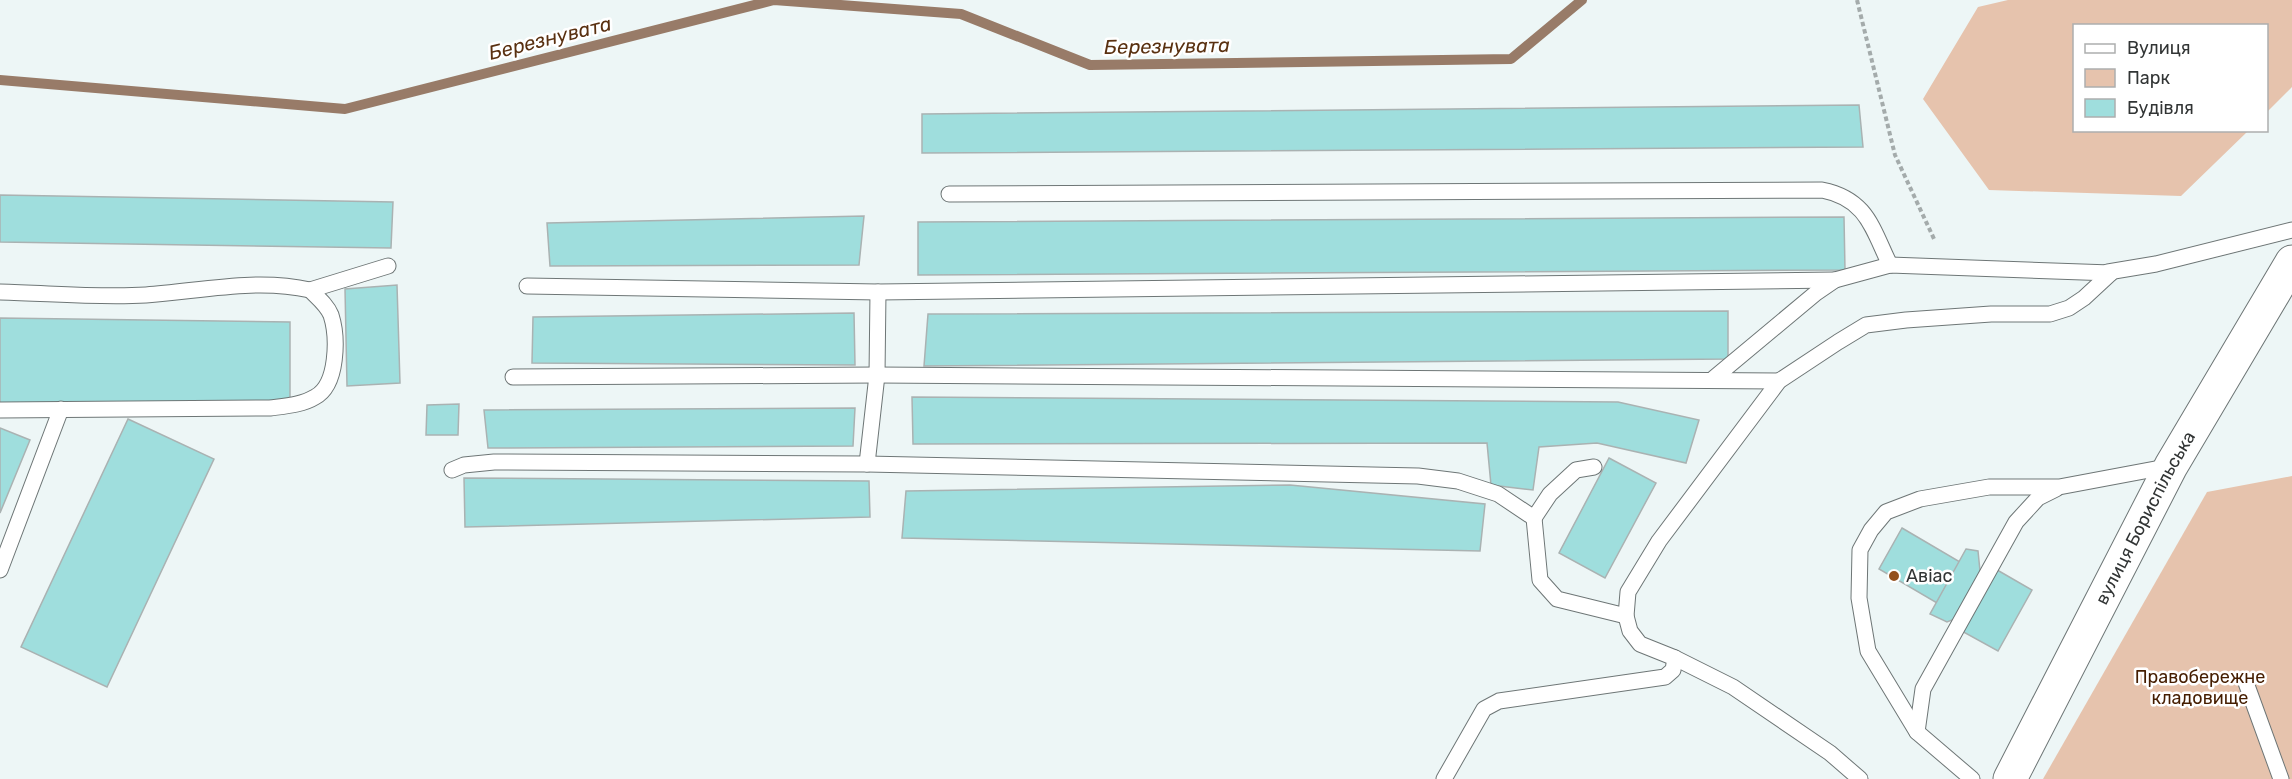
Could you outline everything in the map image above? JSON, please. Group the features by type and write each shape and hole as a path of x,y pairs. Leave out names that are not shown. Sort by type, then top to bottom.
{"main road":[{"name":"вулиця Бориспільська","path":"2010,779 2170,466 2292,262"}],"lane":[{"path":"949,194 1822,190 1844,196 1860,207 1876,233 1890,265"},
{"path":"2111,273 2108,272 2156,264 2292,230"},
{"path":"527,286 878,292 1836,280 1890,265 2111,273"},
{"path":"0,292 144,295 236,286 275,285 310,290 388,266"},
{"path":"1860,779 1830,753 1733,687 1675,658 1640,644 1630,631 1626,616 1628,592 1659,541 1779,381 1866,325 1991,314 2050,314 2069,308 2084,298 2111,273"},
{"path":"1714,378 1815,293 1836,280"},
{"path":"0,410 270,408 292,405 315,397 329,382 333,365 333,331 331,316 326,305 310,290"},
{"path":"867,464 876,375 878,292"},
{"path":"513,377 876,375 1714,378 1779,381"},
{"path":"0,570 61,409"},
{"path":"452,470 464,465 494,462 867,464 1418,476 1458,481 1498,494 1534,518"},
{"path":"1972,779 1917,732 1868,651 1860,598 1860,550 1870,530 1886,512 1920,499 1989,487 2059,488 2170,466"},
{"path":"1594,467 1576,470 1550,495 1534,518 1540,580 1557,598 1626,616"},
{"path":"1917,732 1923,688 2016,522 2038,498 2059,488"},
{"path":"1444,779 1484,709 1499,701 1657,679 1673,670 1675,658"},
{"path":"2245,681 2281,779"}],"path":[{"path":"1857,0 1895,156 1947,268"}],"green space":[{"path":"2008,0 2292,0 2292,87 2268,111 2268,24 2073,24 2073,132 2247,132 2181,196 1989,190 1923,99 1978,7"},
{"name":"Правобережне кладовище","path":"2292,476 2292,779 2043,779 2207,492"}],"building":[{"path":"1859,105 1863,147 922,153 922,114"},
{"path":"0,195 393,202 391,248 0,242"},
{"path":"864,216 859,265 550,266 547,223"},
{"path":"1844,217 1845,270 918,275 918,222"},
{"path":"397,285 400,383 347,386 345,289"},
{"path":"1728,311 1728,359 924,366 928,314"},
{"path":"854,313 855,365 532,363 533,317"},
{"path":"0,318 290,322 290,403 0,403"},
{"path":"912,397 1618,402 1699,420 1686,463 1597,443 1539,447 1533,490 1491,485 1487,443 913,444"},
{"path":"459,404 458,435 426,435 427,405"},
{"path":"855,408 853,446 488,448 484,410"},
{"path":"128,419 214,459 107,687 21,647"},
{"path":"0,428 30,440 0,513"},
{"path":"1609,458 1656,483 1605,578 1559,553"},
{"path":"464,478 869,481 870,517 465,527"},
{"path":"1290,485 1485,504 1480,551 902,538 906,491"},
{"path":"1902,528 1960,562 1937,603 1879,569"},
{"path":"1966,549 1978,551 1981,581 1960,617 1947,622 1930,614"},
{"path":"1992,567 2032,590 1998,651 1958,629"}],"waterway":[{"name":"Березнувата","path":"0,80 345,109 774,0 961,14 1090,65 1511,59 1582,0"}],"place":[{"name":"Авіас","path":"1894,576"}]}
